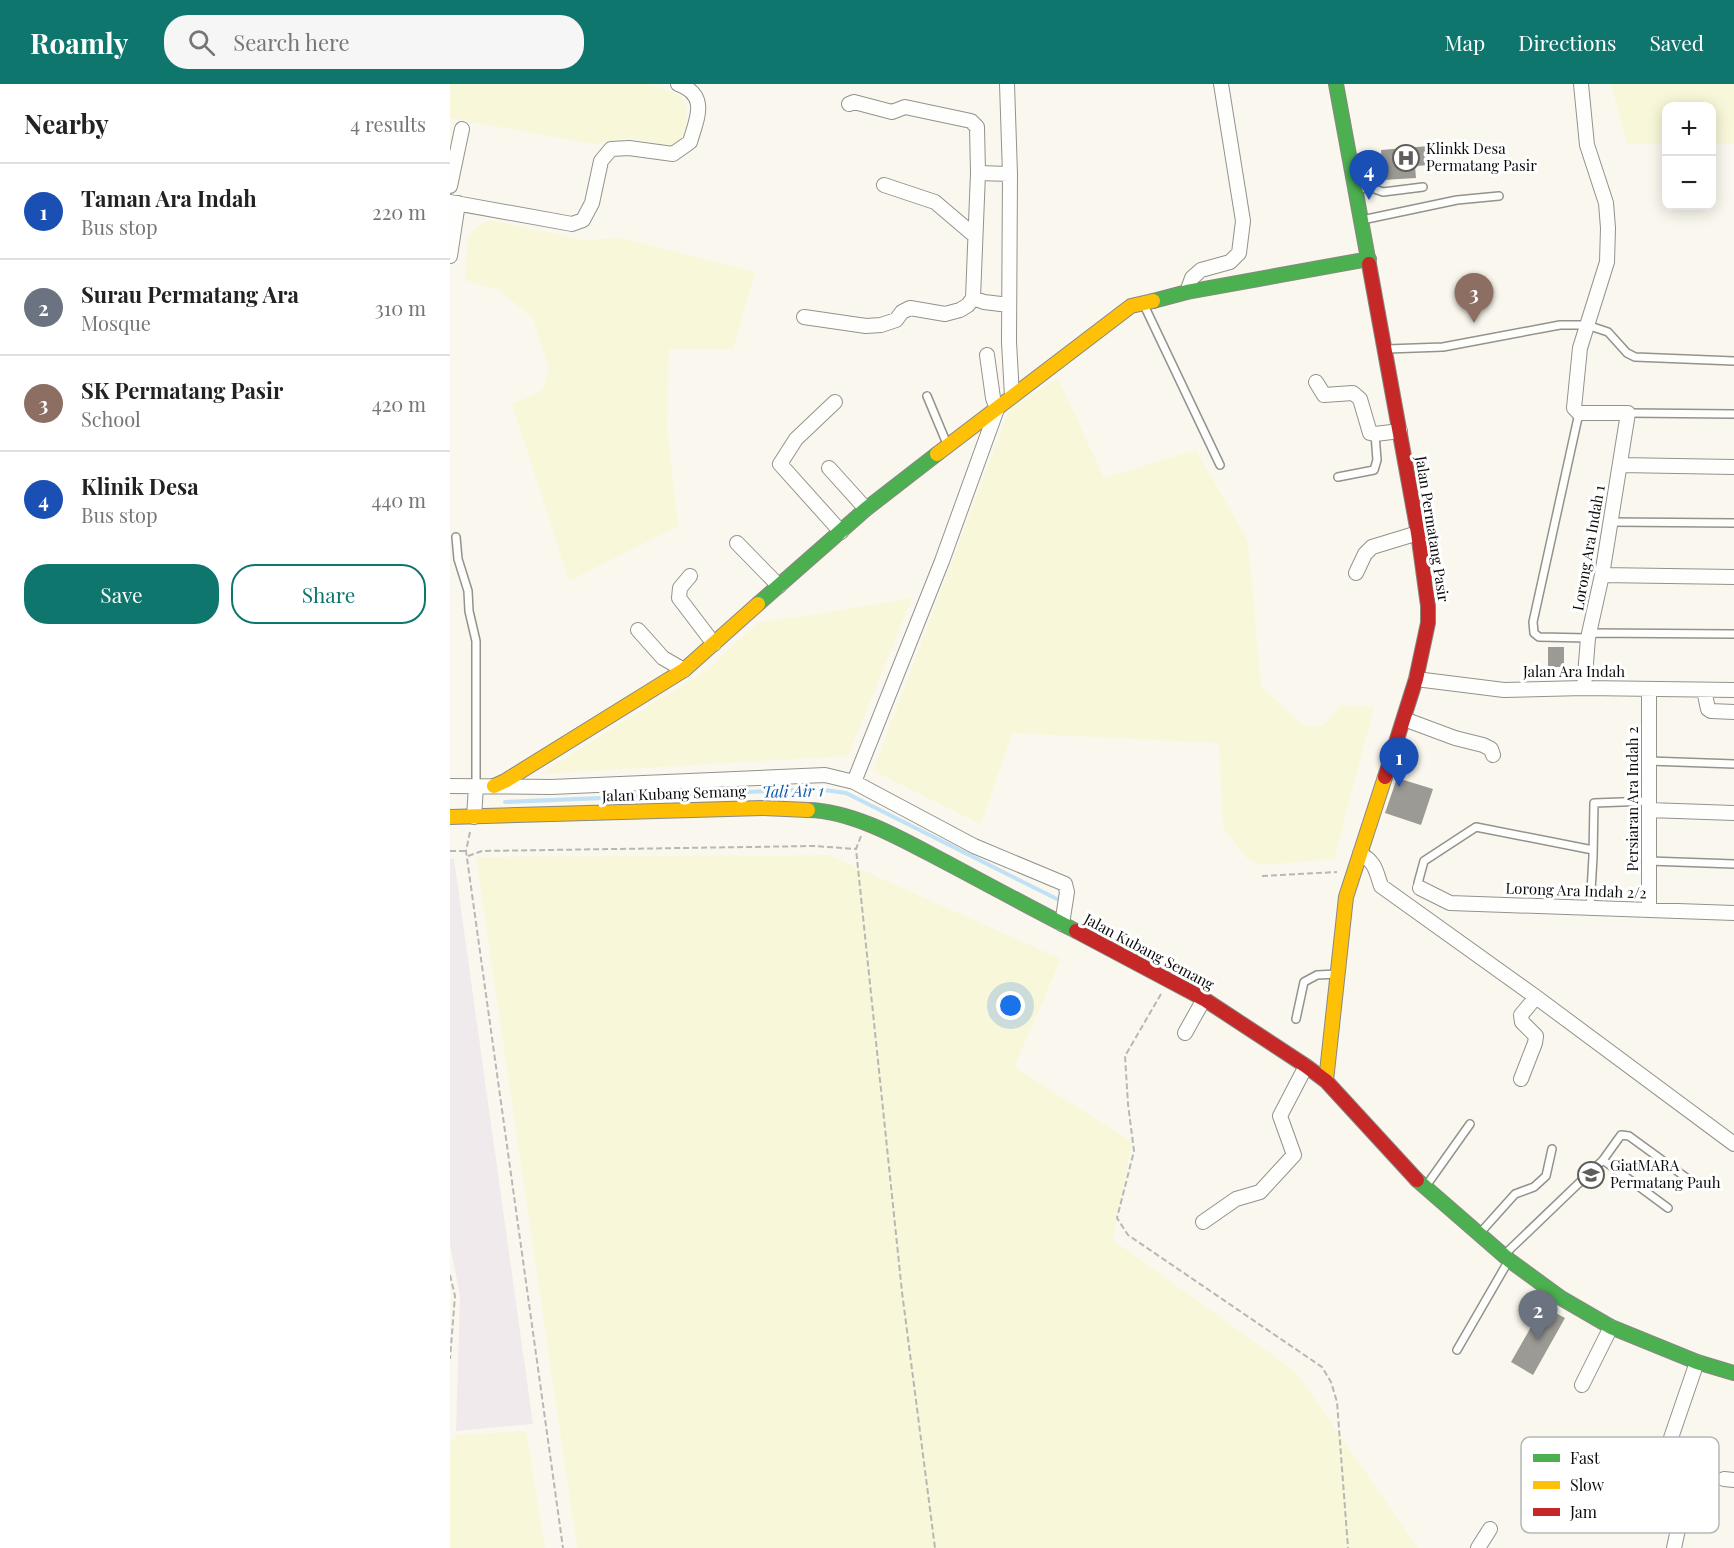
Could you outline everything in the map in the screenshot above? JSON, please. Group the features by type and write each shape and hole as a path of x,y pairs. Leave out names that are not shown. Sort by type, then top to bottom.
{"main road":[{"name":"Jalan Permatang Pasir","path":"1326,1080 1346,897 1404,720 1416,679 1428,623 1419,533 1336,84"},
{"path":"494,786 505,782 684,670 866,509 1131,306 1188,292 1369,259"},
{"name":"Jalan Kubang Semang","path":"450,817 763,808 819,810 866,823 903,840 1204,999 1326,1080 1425,1188 1506,1258 1561,1298 1611,1327 1697,1362 1734,1373"}],"street":[{"path":"450,256 454,202 572,224 583,220 592,203 601,161 611,149 629,148 673,154 690,142 699,110 698,98 687,87 678,84"},
{"path":"1006,84 1010,174 1009,305 1012,396"},
{"path":"1188,292 1192,278 1201,270 1230,262 1239,253 1243,221 1221,84"},
{"path":"1581,84 1587,145 1606,203 1608,228 1607,262 1580,348 1574,408 1580,413 1628,413"},
{"path":"804,317 866,326 881,325 896,320 902,312 910,308 945,314 960,310 973,298 978,173 977,127 971,121 905,107 892,112 854,102 849,104"},
{"path":"450,186 462,129"},
{"path":"978,173 1010,174"},
{"path":"884,185 935,202 975,236"},
{"path":"973,298 984,302 1009,305"},
{"path":"854,782 942,561 997,409 993,398 987,355"},
{"path":"1316,382 1324,395 1353,393 1360,399 1370,433 1400,431"},
{"path":"835,402 796,439 780,464 841,532"},
{"name":"Lorong Ara Indah 1","path":"1584,688 1589,635 1602,575 1628,413"},
{"path":"1620,465 1734,466"},
{"path":"829,468 866,509"},
{"path":"1356,573 1365,554 1372,547 1419,533"},
{"path":"737,543 779,586"},
{"path":"1602,575 1734,577"},
{"path":"690,576 680,588 679,598 714,644"},
{"path":"639,630 663,658 684,670"},
{"name":"Jalan Ara Indah","path":"1416,679 1504,690 1584,688 1734,690"},
{"name":"Persiaran Ara Indah 2","path":"1650,688 1650,910"},
{"path":"1704,690 1708,709 1734,712"},
{"path":"1404,720 1455,738 1484,745 1491,749 1493,755"},
{"path":"450,786 551,786 825,775 854,782 974,846 1065,884 1067,892 1062,924"},
{"path":"474,817 476,786"},
{"path":"1650,805 1734,813"},
{"path":"1360,854 1374,864 1381,886 1536,997 1734,1144"},
{"name":"Lorong Ara Indah 2/2","path":"1420,888 1450,903 1734,913"},
{"path":"1521,1079 1536,1036 1522,1022 1521,1015 1536,997"},
{"path":"1185,1033 1204,999"},
{"path":"1203,1222 1236,1199 1260,1192 1294,1155 1280,1116 1305,1066"},
{"path":"1582,1385 1611,1327"},
{"path":"1671,1437 1697,1362"},
{"path":"1478,1548 1490,1529"},
{"path":"1674,1548 1677,1533"}],"lane":[{"path":"1356,189 1372,188 1383,192 1423,187"},
{"path":"1362,220 1457,200 1499,196"},
{"path":"1143,303 1220,465"},
{"path":"1384,349 1443,347 1560,325 1587,325 1608,332 1635,357 1734,361"},
{"path":"927,396 948,447"},
{"path":"1580,413 1533,622 1534,633 1539,637 1734,634"},
{"path":"1628,413 1734,414"},
{"path":"1338,477 1374,470 1377,460 1375,434"},
{"path":"1611,522 1734,522"},
{"path":"456,537 458,559 468,591 469,611 476,641 476,786"},
{"path":"1650,761 1734,764"},
{"path":"1590,908 1594,803 1650,805"},
{"path":"1420,888 1418,883 1424,861 1476,827 1593,850"},
{"path":"1650,861 1734,864"},
{"path":"1296,1019 1304,982 1317,975 1337,974"},
{"path":"1425,1188 1470,1124"},
{"path":"1457,1350 1506,1258 1603,1160 1621,1135 1629,1136 1688,1179"},
{"path":"1478,1235 1515,1194 1534,1187 1546,1176 1552,1149"},
{"path":"1603,1160 1668,1208"}],"path":[{"path":"474,817 466,851 563,1548"},
{"path":"468,856 482,851 814,846 856,849 902,1292 935,1548"},
{"path":"450,851 466,851"},
{"path":"1262,876 1355,871"},
{"path":"1169,981 1125,1056 1134,1151 1117,1218 1128,1235 1322,1368 1331,1382 1337,1402 1348,1548"},
{"path":"450,1275 455,1296 450,1359"}],"shaded area":[{"path":"450,859 454,859 533,1424 456,1431 460,1296 450,1245"}],"green space":[{"path":"450,84 648,84 681,96 687,110 686,127 681,140 670,145 624,138 593,144 450,118"},
{"path":"1611,84 1734,84 1734,144 1716,144 1716,102 1662,102 1662,144 1627,144"},
{"path":"489,220 583,240 622,238 755,272 733,349 669,349 667,428 678,526 569,581 512,404 543,390 549,368 533,319 501,291 465,280 468,236"},
{"path":"1058,378 1104,478 1196,450 1248,541 1261,686 1305,727 1324,725 1340,705 1374,707 1334,859 1261,865 1247,859 1223,827 1219,743 1012,733 981,824 873,771 1009,410"},
{"path":"912,598 848,756 540,774 711,667 758,622"},
{"path":"829,855 1061,959 1014,1067 1132,1142 1113,1240 1296,1372 1418,1548 577,1548 476,857"},
{"path":"526,1431 545,1548 450,1548 450,1444 457,1435"}],"building":[{"name":"Klinkk Desa Permatang Pasir","path":"1429,146 1431,165 1415,166 1416,178 1383,180 1381,150"},
{"path":"1548,647 1564,647 1564,667 1548,667"},
{"path":"1397,778 1433,789 1421,825 1385,813"},
{"path":"1543,1306 1565,1318 1533,1375 1511,1362"}],"waterway":[{"name":"Tali Air 1","path":"505,802 817,789 846,793 1057,899"}],"traffic: fast":[{"path":"1336,84 1369,264"},
{"path":"1153,301 1187,292 1369,259"},
{"path":"758,604 866,509 937,454"},
{"path":"808,810 845,816 883,830 1076,931"},
{"path":"1417,1180 1509,1260 1561,1298 1611,1327 1697,1362 1734,1373"}],"traffic: slow":[{"path":"937,454 1131,306 1153,301"},
{"path":"494,786 684,670 758,604"},
{"path":"1326,1081 1346,897 1385,777"},
{"path":"450,817 763,808 808,810"}],"traffic: jam":[{"path":"1369,264 1418,533 1428,606 1428,623 1416,679 1385,777"},
{"path":"1076,931 1204,999 1306,1066 1326,1081 1417,1180"}],"place":[{"name":"Klinkk Desa Permatang Pasir","path":"1406,158"},
{"name":"Klinik Desa","path":"1369,200"},
{"name":"SK Permatang Pasir","path":"1474,323"},
{"name":"Taman Ara Indah","path":"1399,787"},
{"name":"GiatMARA Permatang Pauh","path":"1591,1175"},
{"name":"Surau Permatang Ara","path":"1538,1340"}]}
